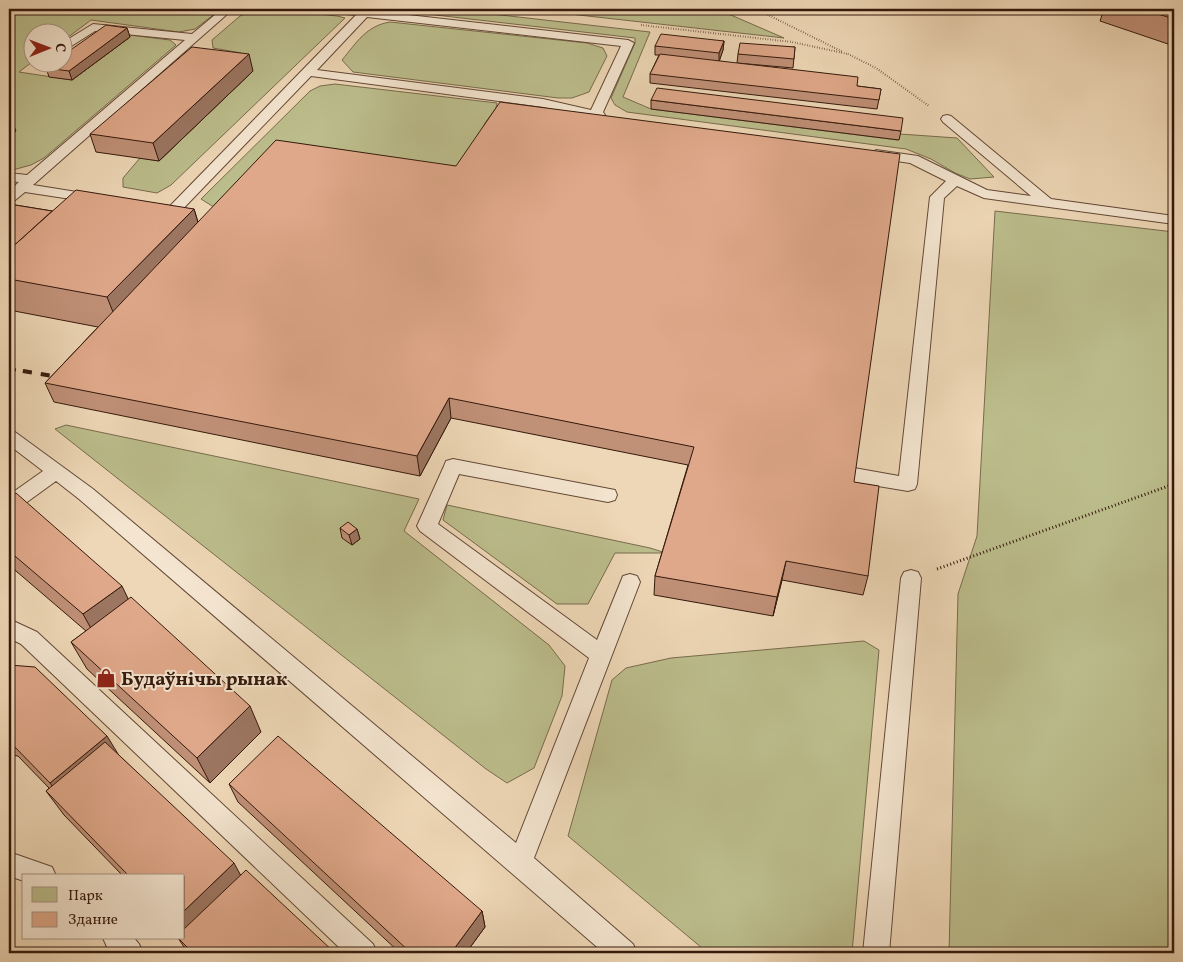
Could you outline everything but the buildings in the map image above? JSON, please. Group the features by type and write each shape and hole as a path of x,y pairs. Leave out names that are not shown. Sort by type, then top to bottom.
{"lane":[{"path":"9,198 228,9"},
{"path":"327,9 628,43 595,115"},
{"path":"144,207 173,211 364,13"},
{"path":"72,42 93,27 194,38"},
{"path":"308,72 543,103 578,112 614,118"},
{"path":"947,119 1046,202"},
{"path":"865,152 913,159 984,194 1174,220"},
{"path":"9,177 26,184 106,201"},
{"path":"854,475 908,484 937,197 955,180"},
{"path":"9,436 86,494 624,953"},
{"path":"600,654 427,526 454,466 608,495"},
{"path":"9,504 56,471"},
{"path":"876,953 911,578"},
{"path":"520,863 600,654 630,582"},
{"path":"9,628 29,638 364,953"},
{"path":"9,864 37,874"},
{"path":"118,940 130,953"}],"path":[{"path":"756,9 876,68 947,119"},
{"path":"634,24 792,42 848,54"},
{"path":"911,578 1174,484"}],"green space":[{"path":"9,9 221,9 195,29 179,32 91,20 72,34 72,22 22,22 22,70 19,72 72,80 130,37 106,32 170,40 176,45 44,158 31,165 9,171"},
{"path":"257,9 275,9 345,18 171,185 157,193 123,187 123,178 140,158 159,161 252,71 241,53 213,48 212,40 240,16"},
{"path":"383,9 448,9 650,32 623,97 651,109 898,140 900,134 957,138 994,177 970,179 955,173 931,159 906,149 627,112 615,105 611,98 635,43 635,38"},
{"path":"532,9 717,9 784,38 561,13"},
{"path":"390,22 587,43 603,48 607,56 589,92 572,98 558,98 353,72 342,60 357,41 368,31"},
{"path":"335,84 497,103 496,108 485,123 457,184 228,216 201,199 310,91 320,86"},
{"path":"995,211 1174,232 1174,953 949,953 958,594 977,536"},
{"path":"66,425 419,499 404,531 549,645 565,666 562,696 534,768 507,783 486,769 55,429"},
{"path":"447,505 666,553 615,553 588,604 557,604 443,520"},
{"path":"864,641 879,650 852,953 708,953 568,836 612,680 626,668 671,658"}],"railway":[{"path":"9,369 23,371"},
{"path":"23,371 30,372"},
{"path":"23,371 65,378"}],"place":[{"name":"Будаўнічы рынак","path":"106,678"}]}
